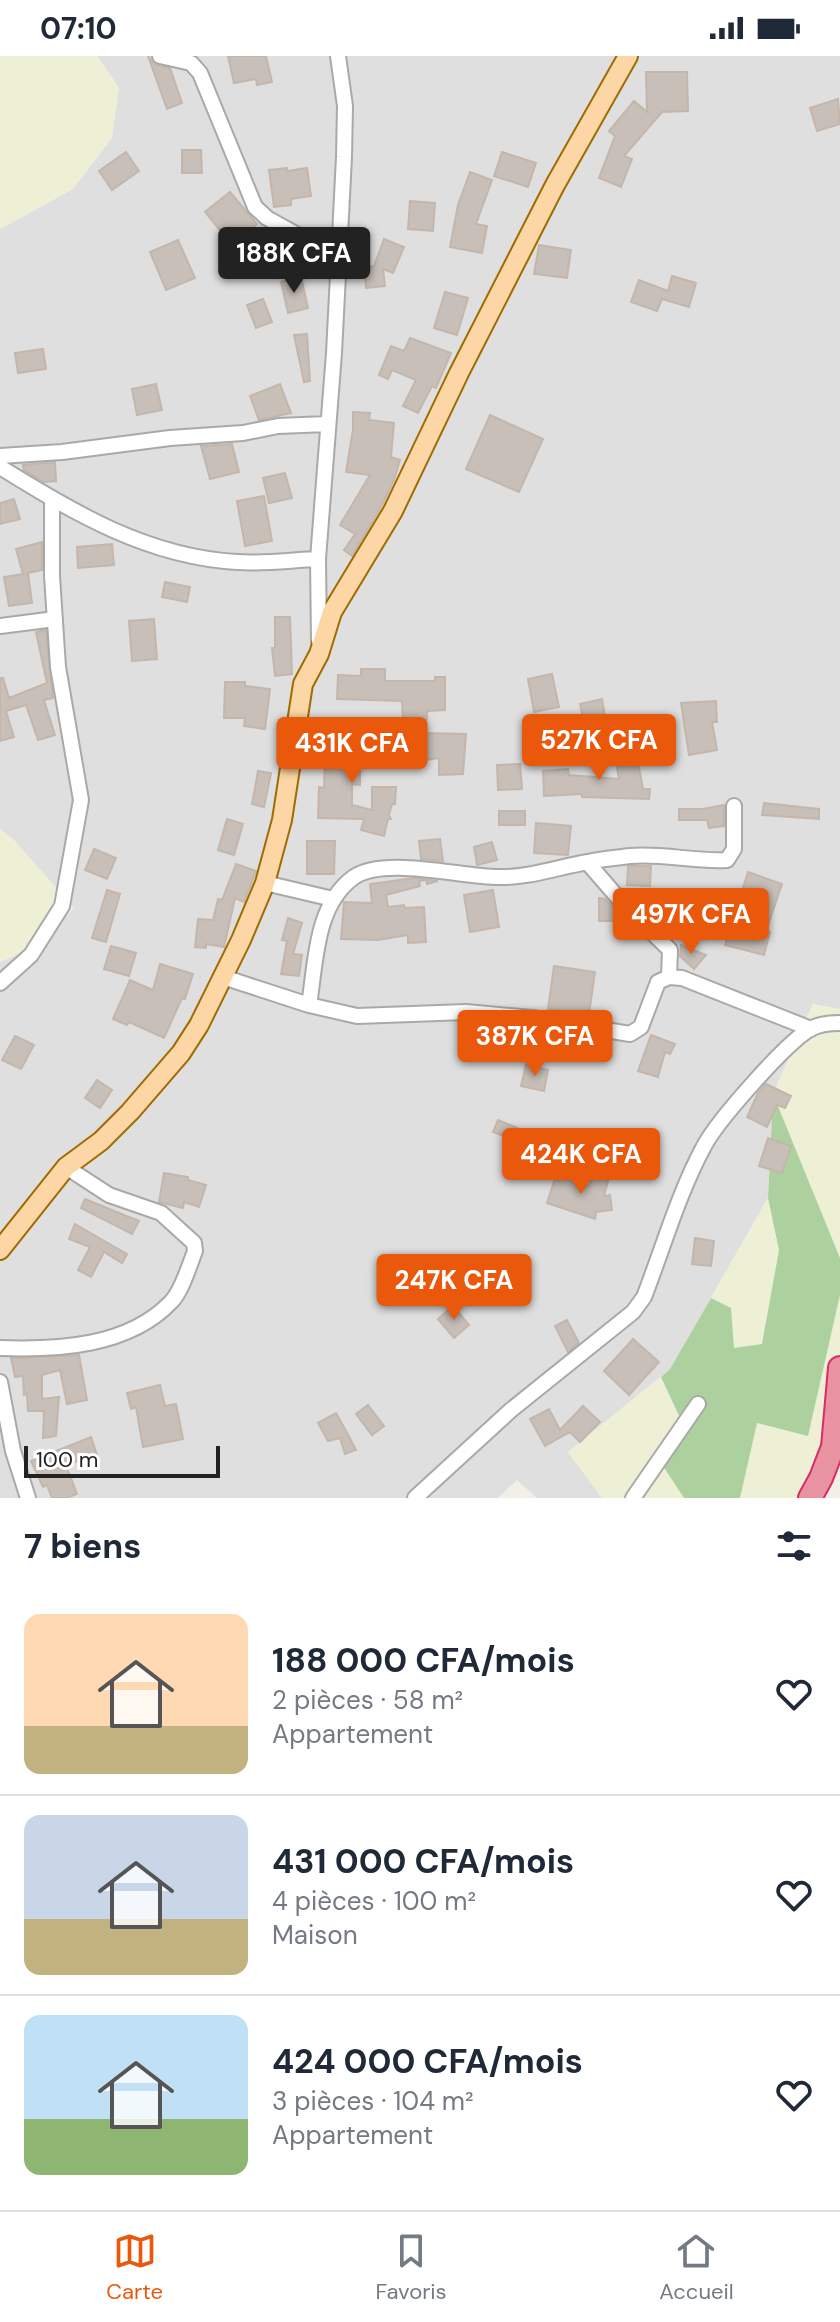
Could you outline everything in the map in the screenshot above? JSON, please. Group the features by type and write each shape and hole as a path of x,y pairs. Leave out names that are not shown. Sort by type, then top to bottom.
{"highway":[{"path":"810,1498 833,1447 840,1368"}],"main road":[{"path":"0,1250 66,1167 101,1141 181,1053 199,1025 265,883 282,820 303,684 319,654 332,612 393,511 555,185 628,56"}],"street":[{"path":"160,56 191,63 200,73 255,207 267,218 339,258"},
{"path":"319,654 318,559 339,258 345,106 338,56"},
{"path":"0,456 243,433 278,426 327,424"},
{"path":"0,467 92,522 174,553 238,562 318,559"},
{"path":"0,983 31,955 62,906 81,800 58,667 52,576 52,500"},
{"path":"0,626 55,619"},
{"path":"309,1005 325,914 333,899 352,879 366,870 451,872 498,877 539,874 587,862 648,855 682,860 727,860 734,849 734,806"},
{"path":"587,862 626,907 670,950 669,977"},
{"path":"265,883 333,899"},
{"path":"223,977 309,1005 357,1016 466,1012 533,1018 630,1034 641,1027 658,982 669,977 682,978 811,1029"},
{"path":"415,1498 511,1410 633,1312 644,1297 685,1186 705,1144 760,1076 811,1029 840,1023"},
{"path":"0,1348 46,1350 99,1342 144,1322 173,1301 195,1251 194,1243 161,1213 109,1195 66,1167"},
{"path":"0,1382 13,1451 28,1498"},
{"path":"633,1498 698,1404"}],"shaded area":[{"path":"97,56 840,56 840,1009 813,1004 773,1094 768,1198 670,1369 568,1452 602,1498 537,1498 517,1480 498,1498 0,1498 0,962 39,945 16,842 0,829 0,229 73,189 119,88"}],"green space":[{"path":"0,56 97,56 119,88 112,138 73,189 0,229"},
{"path":"0,829 16,842 74,908 39,945 0,962"},
{"path":"813,1004 840,1009 840,1258 773,1094"},
{"path":"773,1094 840,1258 840,1295 808,1436 757,1423 740,1498 684,1498 657,1457 681,1420 661,1377 670,1369 711,1298 731,1308 734,1348 762,1344 779,1250 768,1198"},
{"path":"768,1198 779,1250 762,1344 734,1349 731,1308 711,1298"},
{"path":"840,1295 840,1441 815,1498 740,1498 757,1423 808,1436"},
{"path":"661,1377 681,1420 657,1457 684,1498 602,1498 568,1452"}],"building":[{"path":"148,56 154,64 170,68 182,103 167,109"},
{"path":"228,56 266,56 272,82 257,85 256,79 234,83"},
{"path":"646,72 687,72 688,111 662,112 624,156 632,159 621,187 599,178 615,136 609,131 634,101 647,112"},
{"path":"838,99 840,124 817,131 810,108"},
{"path":"182,150 201,150 202,173 182,173"},
{"path":"126,152 139,171 112,190 99,171"},
{"path":"502,152 536,163 528,187 494,176"},
{"path":"287,168 287,171 307,168 311,196 291,199 291,205 274,207 269,170"},
{"path":"470,172 492,180 476,224 487,226 482,253 450,247 458,205"},
{"path":"230,192 257,224 232,245 205,212"},
{"path":"410,201 435,203 433,231 408,229"},
{"path":"384,239 404,247 393,273 383,269 385,286 366,288 364,267 374,266"},
{"path":"178,240 195,278 166,290 150,252"},
{"path":"539,245 571,250 567,278 534,274"},
{"path":"672,276 696,283 689,307 662,299 657,311 631,302 639,280 668,291"},
{"path":"301,277 308,308 288,313 281,282"},
{"path":"445,292 468,298 457,335 434,328"},
{"path":"263,299 272,322 256,328 247,305"},
{"path":"307,334 310,381 304,382 294,335"},
{"path":"410,338 451,353 436,388 432,386 418,413 403,406 416,380 392,370 388,379 379,375 391,346 404,351"},
{"path":"43,349 46,369 18,373 15,353"},
{"path":"156,384 162,410 137,415 132,389"},
{"path":"280,384 291,413 259,420 250,396"},
{"path":"353,412 370,413 369,420 394,423 391,457 400,460 382,505 352,556 344,550 355,534 340,525 370,475 346,472"},
{"path":"490,415 543,439 519,492 466,469"},
{"path":"232,444 239,472 210,479 201,446"},
{"path":"55,462 56,481 44,482 24,470 23,465"},
{"path":"285,473 292,498 269,503 263,478"},
{"path":"264,496 272,541 245,546 237,501"},
{"path":"14,499 20,519 0,524 0,503"},
{"path":"42,542 42,570 28,573 32,603 9,606 4,577 23,574 16,549"},
{"path":"112,544 114,565 78,568 77,547"},
{"path":"165,582 190,587 187,602 162,597"},
{"path":"275,617 290,617 292,674 275,676 272,648 275,648"},
{"path":"154,619 157,659 132,661 129,621"},
{"path":"46,630 53,698 44,700 55,735 38,740 26,705 6,711 14,737 0,741 0,678 3,678 9,698 47,683 36,632"},
{"path":"361,669 385,669 385,681 435,681 435,677 445,677 445,710 427,711 426,733 466,734 463,774 439,775 439,758 400,764 397,746 404,745 402,701 337,699 338,675 361,676"},
{"path":"552,674 559,707 534,712 528,679"},
{"path":"225,682 245,682 245,686 270,689 265,729 244,726 245,718 224,718"},
{"path":"602,699 607,728 586,732 580,704"},
{"path":"716,701 717,722 712,722 717,750 689,755 681,703"},
{"path":"331,732 370,733 370,754 360,754 360,785 352,784 352,805 372,810 372,787 396,787 395,804 392,804 391,819 388,819 384,836 361,830 364,819 318,818 319,787 324,788 325,757 331,757"},
{"path":"636,752 643,789 650,789 649,799 582,797 582,794 544,796 543,771 568,769 569,775 619,779 615,756"},
{"path":"520,764 522,789 498,790 497,765"},
{"path":"258,771 271,773 264,807 252,804"},
{"path":"764,803 819,809 819,819 762,815"},
{"path":"724,805 724,826 709,828 707,820 679,820 679,809"},
{"path":"499,811 525,811 525,825 499,825"},
{"path":"227,819 243,824 234,855 218,850"},
{"path":"536,823 571,826 568,855 534,853"},
{"path":"440,839 443,861 421,859 419,841"},
{"path":"307,841 335,841 334,874 307,874"},
{"path":"492,842 497,860 477,865 474,847"},
{"path":"94,849 116,858 107,879 85,870"},
{"path":"236,864 256,871 244,902 235,898 224,947 206,944 206,948 195,947 198,919 213,920 218,899 222,900"},
{"path":"628,866 651,866 650,886 627,885"},
{"path":"748,872 782,884 766,931 770,932 764,955 725,945"},
{"path":"414,878 438,881 427,884 426,880 419,881 420,886 386,895 388,907 424,907 426,942 408,943 408,935 378,940 341,939 344,902 372,903 370,884"},
{"path":"107,890 120,894 106,942 92,938"},
{"path":"493,890 499,927 470,932 464,895"},
{"path":"599,898 605,899 622,917 621,921 599,921"},
{"path":"288,918 302,923 293,954 302,955 299,976 281,974 287,941 282,940"},
{"path":"681,945 706,955 694,969 680,956"},
{"path":"111,946 136,953 129,976 104,969"},
{"path":"160,964 193,974 185,999 182,998 164,1038 129,1022 127,1025 113,1019 130,980 153,990"},
{"path":"554,966 595,972 589,1014 548,1009"},
{"path":"492,1024 521,1027 518,1051 489,1048"},
{"path":"651,1035 675,1044 670,1054 665,1052 658,1077 638,1071"},
{"path":"15,1036 34,1045 21,1069 2,1060"},
{"path":"526,1065 548,1070 544,1091 521,1086"},
{"path":"97,1080 112,1090 100,1108 85,1098"},
{"path":"766,1084 791,1096 785,1108 777,1105 767,1127 747,1117 758,1093"},
{"path":"498,1120 522,1130 517,1141 493,1132"},
{"path":"768,1138 791,1146 782,1173 759,1166"},
{"path":"164,1173 188,1177 188,1180 206,1185 199,1207 184,1202 183,1208 159,1202"},
{"path":"593,1173 609,1177 604,1196 610,1195 612,1210 596,1212 595,1219 547,1203 556,1175 589,1186"},
{"path":"85,1199 139,1221 132,1234 81,1208"},
{"path":"75,1224 127,1254 122,1263 104,1252 91,1277 78,1270 90,1247 69,1239"},
{"path":"695,1238 714,1241 711,1266 692,1264"},
{"path":"453,1306 469,1325 454,1338 438,1319"},
{"path":"567,1320 579,1343 568,1352 555,1326"},
{"path":"633,1339 659,1362 629,1395 604,1371"},
{"path":"79,1355 87,1400 67,1404 60,1370 42,1375 42,1399 59,1397 56,1436 43,1438 44,1411 28,1411 23,1376 15,1377 11,1358"},
{"path":"160,1385 165,1406 176,1404 183,1439 143,1447 136,1407 131,1409 127,1393"},
{"path":"368,1405 384,1426 372,1435 356,1414"},
{"path":"583,1406 600,1422 580,1442 570,1432 545,1446 530,1419 549,1409 560,1430"},
{"path":"336,1413 356,1450 345,1454 340,1438 328,1441 318,1423"},
{"path":"91,1437 97,1455 66,1465 77,1494 52,1498 31,1461"}]}
